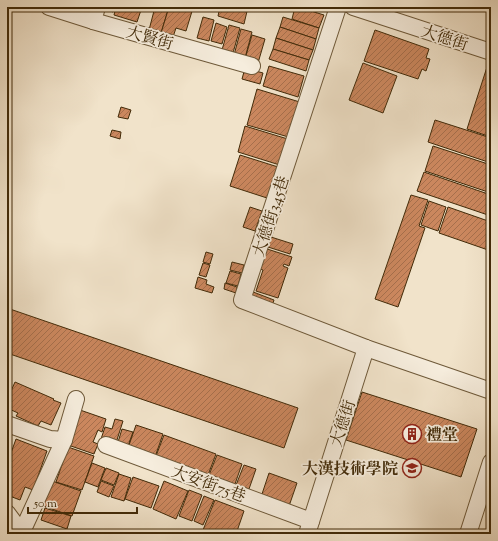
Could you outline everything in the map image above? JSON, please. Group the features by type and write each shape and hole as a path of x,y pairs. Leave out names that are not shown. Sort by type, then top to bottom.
{"street":[{"name":"大賢街","path":"49,7 95,14 252,66"},
{"name":"大德街345巷","path":"338,7 242,300 366,348"},
{"name":"大德街","path":"353,7 491,52"},
{"path":"366,348 491,391"},
{"name":"大德街","path":"309,527 366,348"},
{"path":"22,534 64,440 76,399"},
{"path":"7,424 50,440 64,440"},
{"name":"大安街75巷","path":"106,445 309,527"},
{"path":"468,534 491,462"},
{"path":"7,513 22,534"}],"building":[{"path":"114,7 113,12 103,8"},
{"path":"116,7 142,7 137,22 114,15"},
{"path":"155,7 169,7 161,33 149,30"},
{"path":"169,7 193,8 186,31 176,28 173,37 161,33"},
{"path":"220,7 248,7 244,24 218,16"},
{"path":"289,7 288,11 277,8"},
{"path":"295,7 324,15 319,28 292,19"},
{"path":"203,17 214,20 209,41 197,38"},
{"path":"283,17 319,28 316,39 280,27"},
{"path":"216,23 227,27 222,44 211,41"},
{"path":"229,25 240,28 233,53 222,50"},
{"path":"280,27 316,39 313,50 276,38"},
{"path":"241,29 252,32 245,58 234,55"},
{"path":"375,30 429,49 426,58 430,59 426,71 422,69 418,79 364,61"},
{"path":"252,35 265,39 258,63 245,59"},
{"path":"276,38 313,50 309,60 273,49"},
{"path":"273,49 309,60 306,71 269,59"},
{"path":"363,63 397,76 383,113 349,100"},
{"path":"269,66 304,76 298,97 263,86"},
{"path":"487,67 491,68 491,137 467,129"},
{"path":"245,68 263,73 260,84 242,79"},
{"path":"257,89 303,103 292,138 247,125"},
{"path":"121,107 131,110 128,119 118,117"},
{"path":"435,120 491,138 491,163 428,142"},
{"path":"245,126 291,140 283,166 238,152"},
{"path":"112,130 121,132 120,139 110,136"},
{"path":"433,146 491,165 491,193 425,171"},
{"path":"240,155 278,167 267,198 230,186"},
{"path":"424,172 491,195 491,216 417,191"},
{"path":"411,195 428,200 419,226 425,228 398,307 375,299"},
{"path":"429,201 446,207 438,231 421,225"},
{"path":"250,207 262,211 255,231 243,227"},
{"path":"448,207 491,222 491,251 439,233"},
{"path":"271,237 293,244 290,254 268,247"},
{"path":"261,247 292,257 289,266 284,264 283,266 288,268 278,298 256,291 263,270 254,267"},
{"path":"206,252 213,254 210,264 203,262"},
{"path":"232,262 244,265 242,273 230,270"},
{"path":"203,263 210,265 206,277 199,275"},
{"path":"230,271 241,274 238,286 226,283"},
{"path":"198,277 207,280 206,284 214,287 212,293 195,288"},
{"path":"225,283 237,287 236,293 224,289"},
{"path":"248,290 274,300 271,309 245,300"},
{"path":"7,308 298,408 284,448 7,353"},
{"path":"15,382 61,403 51,425 41,421 38,426 16,416 18,413 7,408 7,400"},
{"name":"禮堂","path":"362,392 477,429 461,477 346,440"},
{"path":"80,410 106,419 102,432 98,430 93,442 98,444 94,454 68,445"},
{"path":"115,419 123,421 116,443 101,439 105,427 112,429"},
{"path":"136,425 163,434 155,457 128,448"},
{"path":"122,429 133,432 128,446 118,442"},
{"path":"164,435 216,454 208,475 156,456"},
{"path":"16,439 47,451 33,490 25,487 20,500 7,495 7,464"},
{"path":"68,447 94,456 82,490 56,482"},
{"path":"217,455 242,464 235,484 209,475"},
{"path":"92,463 105,468 98,487 85,482"},
{"path":"244,465 256,469 249,489 236,485"},
{"path":"106,468 119,473 114,485 101,480"},
{"path":"269,473 297,483 288,509 260,500"},
{"path":"119,474 131,478 124,501 111,497"},
{"path":"133,477 159,486 151,508 125,499"},
{"path":"52,481 81,491 72,516 43,506"},
{"path":"101,481 114,486 109,497 97,492"},
{"path":"164,481 188,491 176,519 153,509"},
{"path":"189,490 202,495 192,521 179,516"},
{"path":"204,496 214,500 203,525 194,521"},
{"path":"215,500 244,511 236,534 214,534 203,530"},
{"path":"45,508 71,516 67,529 41,520"}],"place":[{"name":"禮堂","path":"412,434"},
{"name":"大漢技術學院","path":"412,468"}]}
